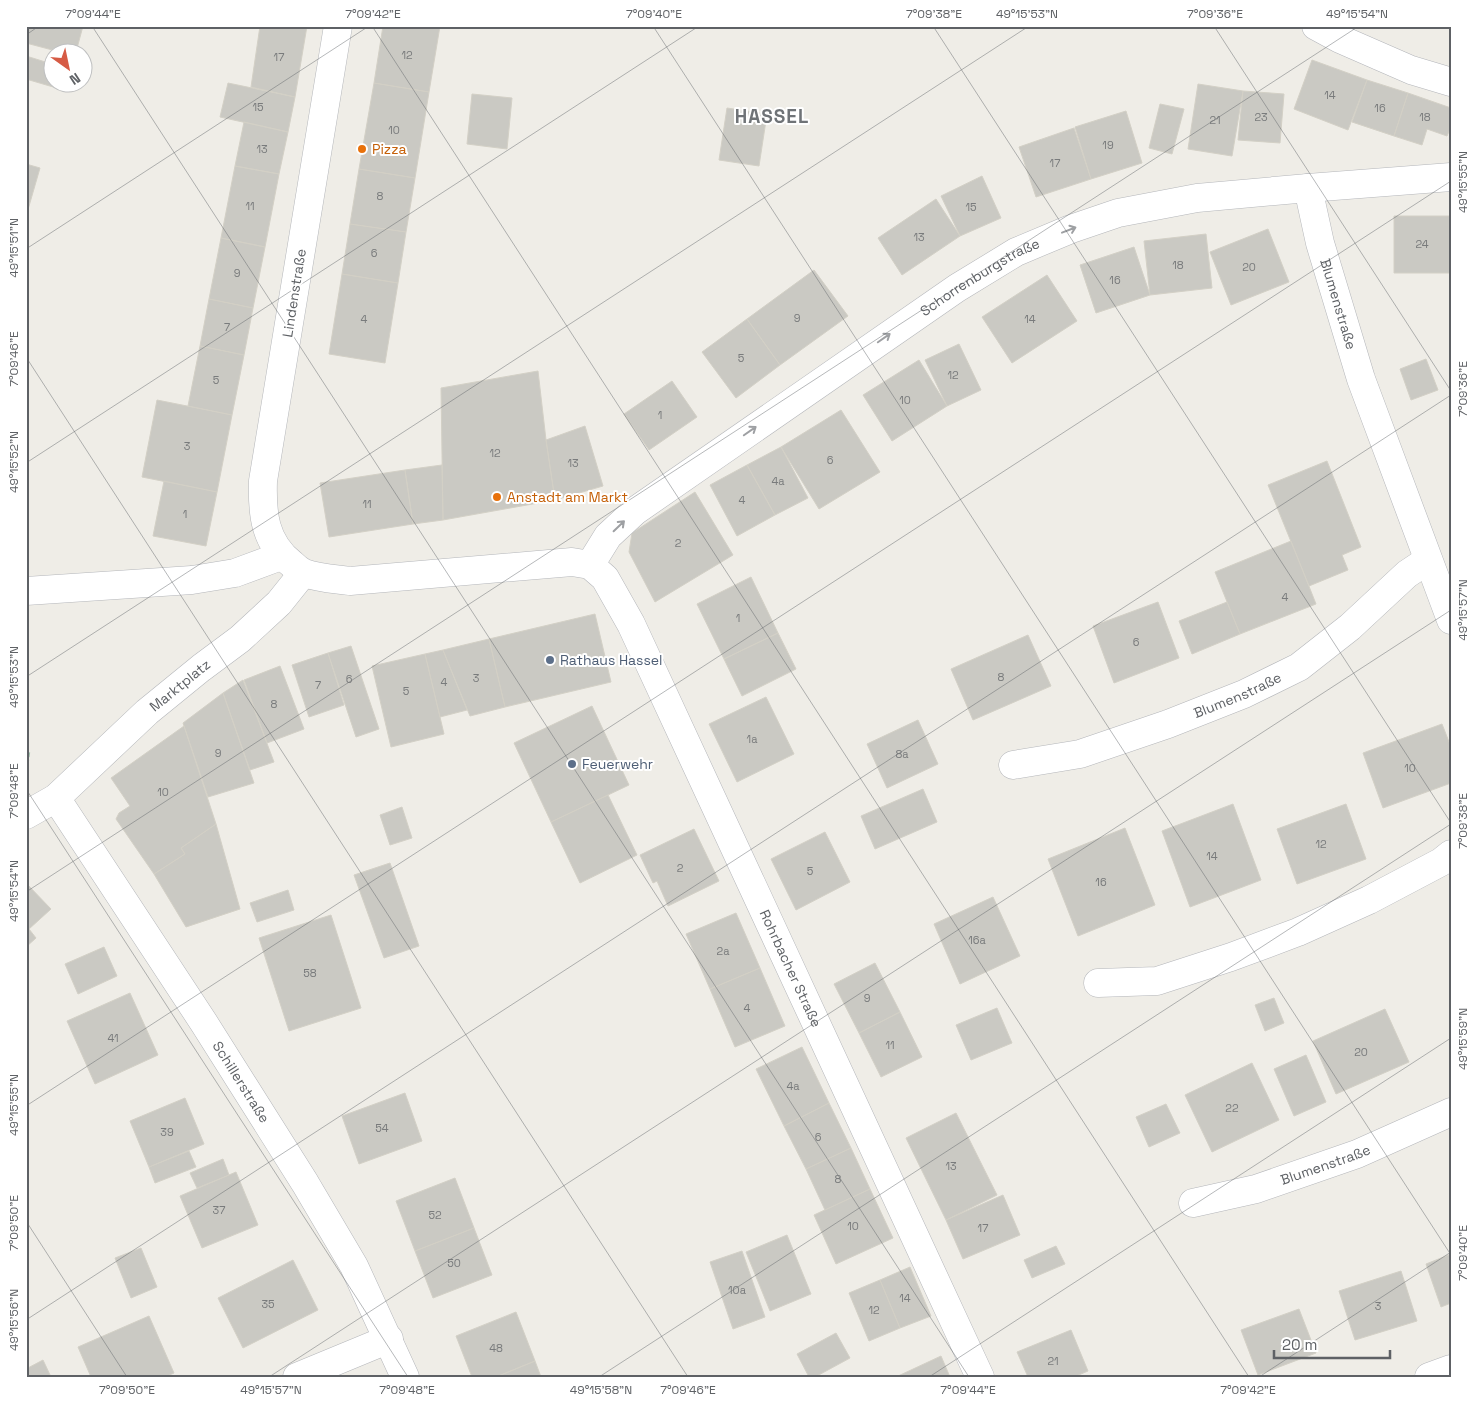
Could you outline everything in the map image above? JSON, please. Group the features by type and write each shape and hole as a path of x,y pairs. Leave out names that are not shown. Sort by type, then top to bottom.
{"street":[{"name":"Lindenstraße","path":"281,556 267,530 262,504 263,480 338,26"},
{"path":"1316,26 1340,39 1411,70 1451,82"},
{"name":"Schorrenburgstraße","path":"590,565 608,536 635,510 957,288 1016,252 1071,229 1118,213 1197,198 1451,178"},
{"name":"Blumenstraße","path":"1308,188 1320,243 1361,379 1451,620"},
{"path":"26,592 192,580 235,573 281,556 303,572 350,581 572,562 590,565"},
{"name":"Blumenstraße","path":"1013,765 1080,754 1168,724 1252,690 1299,667 1350,627 1408,574 1428,560"},
{"name":"Rohrbacher Straße","path":"590,565 605,578 631,624 980,1377"},
{"name":"Marktplatz","path":"26,815 56,798 147,712 240,639 279,604 303,572"},
{"name":"Schillerstraße","path":"56,798 204,1023 305,1183 354,1266 405,1377"},
{"path":"1098,983 1157,981 1231,957 1298,932 1369,900 1441,862 1451,854"},
{"name":"Blumenstraße","path":"1193,1202 1256,1189 1357,1154 1451,1112"},
{"path":"297,1377 389,1339"},
{"path":"1429,1377 1451,1369"}],"path":[{"path":"26,772 29,750"}],"building":[{"path":"28,26 83,26 79,42 42,42 42,47 26,43"},
{"path":"260,26 307,26 295,97 251,87"},
{"path":"383,26 440,26 429,92 374,83"},
{"path":"26,56 42,61 42,84 26,79"},
{"path":"1312,60 1367,80 1348,130 1294,109"},
{"path":"1367,80 1408,93 1394,136 1352,122"},
{"path":"228,83 295,97 288,132 220,117"},
{"path":"374,83 429,92 415,178 359,169"},
{"path":"1198,84 1243,91 1232,156 1188,149"},
{"path":"1243,91 1284,94 1280,143 1238,140"},
{"path":"1408,93 1451,108 1451,127 1447,136 1427,129 1422,145 1394,136"},
{"path":"472,94 512,98 507,149 467,144"},
{"path":"1160,104 1184,109 1172,154 1149,148"},
{"path":"727,108 767,114 759,166 719,160"},
{"path":"1126,111 1142,163 1091,179 1075,127"},
{"path":"244,122 288,132 279,174 235,166"},
{"path":"1074,128 1091,179 1036,197 1019,147"},
{"path":"26,164 40,168 27,213 26,213"},
{"path":"235,166 279,174 265,247 221,238"},
{"path":"359,169 415,178 406,232 350,224"},
{"path":"982,176 1001,218 960,236 941,196"},
{"path":"936,199 960,236 902,275 878,238"},
{"path":"1394,216 1451,216 1451,273 1394,273"},
{"path":"350,224 406,232 398,283 342,274"},
{"path":"1268,229 1289,282 1231,305 1210,252"},
{"path":"1206,234 1212,288 1150,295 1144,241"},
{"path":"221,238 265,247 253,308 209,299"},
{"path":"1134,247 1150,295 1096,313 1080,265"},
{"path":"814,270 848,316 780,365 747,319"},
{"path":"342,274 398,283 385,363 329,354"},
{"path":"1047,275 1077,321 1012,363 982,317"},
{"path":"209,299 253,308 244,355 200,346"},
{"path":"747,319 780,365 736,398 702,352"},
{"path":"959,344 981,390 947,406 925,360"},
{"path":"200,346 244,355 232,415 188,406"},
{"path":"1426,359 1438,390 1411,400 1400,369"},
{"path":"919,360 947,406 892,441 863,395"},
{"path":"538,371 555,500 443,520 441,388"},
{"path":"672,381 697,417 649,450 624,414"},
{"path":"157,400 232,415 217,492 142,477"},
{"path":"841,410 880,472 819,509 781,447"},
{"path":"585,426 603,486 555,500 546,440"},
{"path":"781,447 808,498 775,515 747,465"},
{"path":"1327,461 1361,547 1342,555 1348,570 1309,586 1268,485"},
{"path":"442,465 443,520 413,524 405,470"},
{"path":"747,465 775,515 737,536 710,485"},
{"path":"405,470 413,524 329,537 320,483"},
{"path":"164,481 217,492 206,546 153,536"},
{"path":"695,492 733,555 655,602 629,552 632,533"},
{"path":"1291,541 1316,604 1240,634 1215,572"},
{"path":"751,577 778,633 724,659 697,604"},
{"path":"1158,602 1179,658 1114,683 1093,626"},
{"path":"1227,602 1240,634 1192,654 1179,621"},
{"name":"Rathaus Hassel","path":"595,614 611,682 505,707 489,639"},
{"path":"778,633 796,669 742,696 724,659"},
{"path":"1028,635 1051,686 973,720 951,669"},
{"path":"489,639 505,707 470,716 443,650"},
{"path":"351,646 379,729 356,737 328,653"},
{"path":"443,650 467,710 440,717 425,654"},
{"path":"328,653 344,705 309,717 292,665"},
{"path":"425,654 444,734 391,747 372,666"},
{"path":"280,666 304,729 267,743 244,680"},
{"path":"243,680 274,762 250,770 223,693"},
{"path":"223,693 254,783 208,797 183,723"},
{"path":"766,697 794,754 737,782 709,724"},
{"name":"Feuerwehr","path":"592,706 629,785 551,822 514,743"},
{"path":"918,720 938,764 887,788 867,744"},
{"path":"1442,724 1451,747 1451,783 1383,808 1363,753"},
{"path":"184,726 216,824 181,848 185,854 154,874 116,819 119,813 130,806 111,778"},
{"path":"923,789 937,822 875,849 861,816"},
{"path":"608,795 637,855 580,883 551,822"},
{"path":"1233,804 1261,880 1190,907 1162,831"},
{"path":"1346,804 1366,859 1297,884 1277,829"},
{"path":"402,807 412,838 390,845 380,815"},
{"path":"216,824 240,909 186,927 154,874 185,854 181,848"},
{"path":"1125,828 1155,905 1078,936 1048,859"},
{"path":"694,829 719,881 668,906 657,881 653,883 640,855"},
{"path":"825,832 850,882 796,910 771,859"},
{"path":"390,863 419,946 384,958 354,875"},
{"path":"26,883 51,909 29,929 36,938 26,947"},
{"path":"288,890 294,910 257,922 250,903"},
{"path":"993,897 1020,956 960,984 934,924"},
{"path":"736,913 760,968 710,989 686,934"},
{"path":"331,915 361,1008 289,1031 259,938"},
{"path":"104,947 117,976 78,994 65,964"},
{"path":"875,963 900,1012 859,1033 834,984"},
{"path":"760,968 785,1026 735,1047 710,989"},
{"path":"130,993 158,1055 95,1084 67,1021"},
{"path":"1274,998 1284,1023 1265,1031 1255,1005"},
{"path":"997,1008 1012,1043 971,1060 956,1025"},
{"path":"1385,1009 1409,1062 1336,1094 1313,1041"},
{"path":"900,1012 922,1057 881,1077 859,1033"},
{"path":"802,1047 829,1103 784,1126 756,1069"},
{"path":"1306,1055 1326,1102 1294,1116 1274,1069"},
{"path":"1252,1063 1279,1120 1212,1152 1185,1095"},
{"path":"405,1093 422,1141 359,1164 342,1116"},
{"path":"185,1098 204,1144 149,1167 130,1121"},
{"path":"829,1103 851,1148 806,1169 784,1126"},
{"path":"1166,1104 1180,1133 1149,1147 1136,1117"},
{"path":"956,1113 997,1195 946,1220 906,1138"},
{"path":"851,1148 870,1189 825,1210 806,1169"},
{"path":"189,1151 196,1167 155,1183 149,1167"},
{"path":"223,1159 229,1175 197,1188 190,1173"},
{"path":"236,1172 258,1225 202,1248 180,1196"},
{"path":"455,1178 474,1228 415,1251 396,1201"},
{"path":"870,1189 893,1238 836,1264 814,1215"},
{"path":"1003,1195 1020,1235 963,1259 946,1220"},
{"path":"474,1228 492,1275 433,1298 415,1251"},
{"path":"787,1235 811,1294 770,1311 746,1252"},
{"path":"1056,1246 1065,1264 1032,1278 1024,1260"},
{"path":"141,1248 157,1287 131,1298 115,1258"},
{"path":"742,1251 765,1317 733,1329 710,1262"},
{"path":"1451,1254 1451,1303 1441,1307 1426,1264"},
{"path":"293,1260 318,1310 243,1348 218,1298"},
{"path":"910,1267 931,1316 900,1328 880,1280"},
{"path":"1401,1271 1417,1321 1355,1340 1339,1291"},
{"path":"880,1280 900,1328 869,1341 849,1293"},
{"path":"1299,1309 1316,1353 1258,1375 1241,1330"},
{"path":"516,1312 535,1361 496,1377 472,1377 456,1336"},
{"path":"149,1316 174,1373 165,1377 91,1377 78,1347"},
{"path":"1071,1330 1088,1371 1074,1377 1028,1377 1017,1352"},
{"path":"836,1333 850,1358 815,1377 809,1377 797,1354"},
{"path":"941,1356 950,1377 896,1377"},
{"path":"43,1360 51,1377 26,1377 26,1369"},
{"path":"535,1361 541,1377 496,1377"}],"place":[{"name":"Pizza","path":"362,149"},
{"name":"Anstadt am Markt","path":"497,497"},
{"name":"Rathaus Hassel","path":"550,660"},
{"name":"Feuerwehr","path":"572,764"}],"district":[{"name":"HASSEL","path":"772,116"}]}
